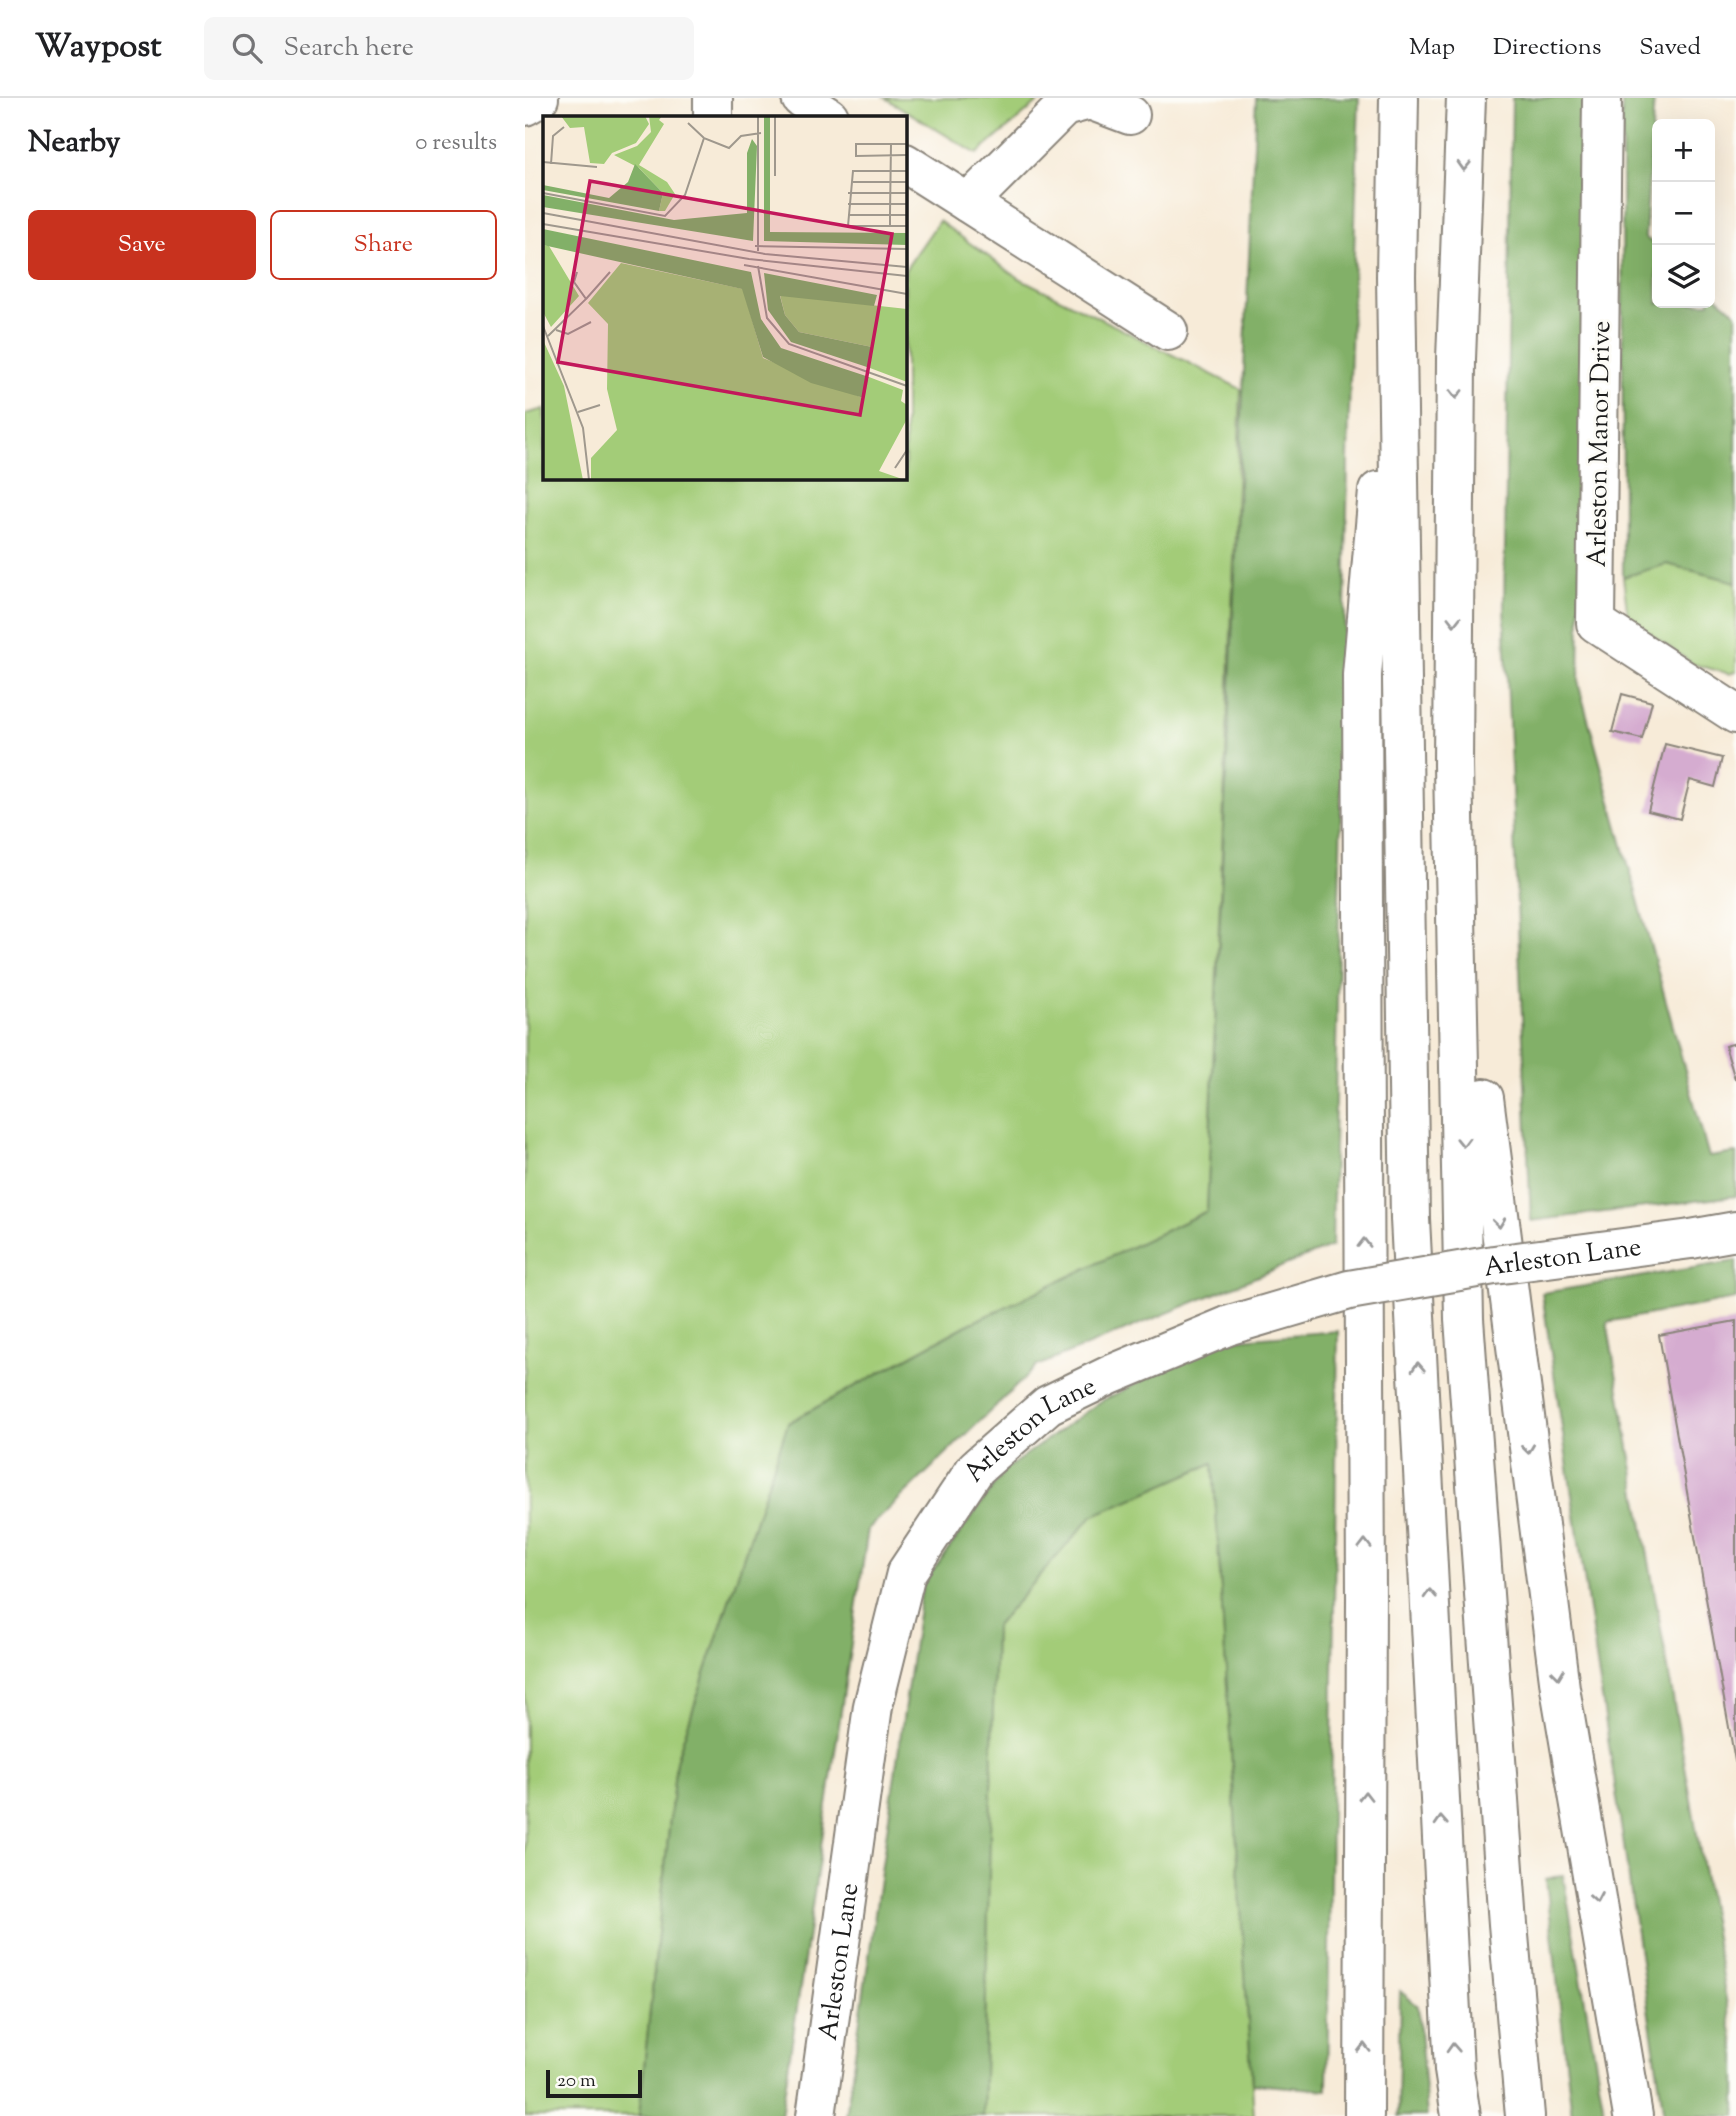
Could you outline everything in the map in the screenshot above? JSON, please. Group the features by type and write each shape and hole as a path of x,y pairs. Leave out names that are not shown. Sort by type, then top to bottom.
{"main road":[{"path":"525,106 539,98"},
{"path":"713,98 713,116"},
{"path":"801,98 828,116"},
{"path":"1399,98 1397,276 1410,1219 1454,2070 1461,2116"},
{"path":"1467,98 1456,359 1453,765 1464,1318 1508,1924 1525,2116"},
{"name":"Arleston Manor Drive","path":"1602,98 1596,623 1736,714"},
{"path":"968,203 1064,107 1090,100 1130,115"},
{"path":"907,164 1168,331"},
{"path":"1364,2116 1362,675 1397,276"},
{"path":"1453,765 1489,1147 1560,1688 1633,2116"},
{"name":"Arleston Lane","path":"816,2116 873,1706 906,1573 977,1468 1048,1405 1110,1375 1230,1325 1349,1290 1494,1265 1736,1231"}],"green space":[{"path":"885,98 1043,98 977,154"},
{"path":"1256,98 1359,98 1349,413 1332,1246 1037,1366 868,1529 781,2116 639,2116 676,1761 788,1423 965,1326 1207,1211"},
{"path":"1512,98 1586,98 1579,686 1709,1157 1736,1153 1736,1196 1531,1221 1504,608"},
{"path":"1622,98 1654,98 1645,237 1652,243 1652,308 1715,308 1715,295 1736,313 1736,582 1667,564 1623,577"},
{"path":"939,221 1017,277 1241,389 1207,1211 965,1326 788,1423 676,1761 639,2116 525,2116 525,414 543,409 543,480 907,480 907,267"},
{"path":"1667,564 1736,582 1736,671 1730,674 1693,664 1628,618 1623,577"},
{"path":"1736,1261 1736,1299 1607,1322 1736,2056 1736,2116 1664,2116 1542,1293"},
{"path":"1338,1331 1327,2090 1252,2084 1213,1463 1092,1516 995,1627 983,2116 846,2116 922,1586 1006,1469 1101,1401 1227,1340"},
{"path":"1213,1463 1254,2116 983,2116 995,1627 1092,1516"},
{"path":"1563,1875 1605,2116 1572,2116 1546,1879"},
{"path":"1400,1991 1418,2006 1427,2116 1398,2116"}],"building":[{"path":"1622,694 1652,702 1642,739 1612,732"},
{"path":"1665,744 1722,758 1715,787 1690,780 1680,819 1648,811"},
{"path":"1736,1043 1736,1079 1735,1079 1725,1046"},
{"path":"1736,1321 1736,1760 1735,1761 1659,1335"}]}
